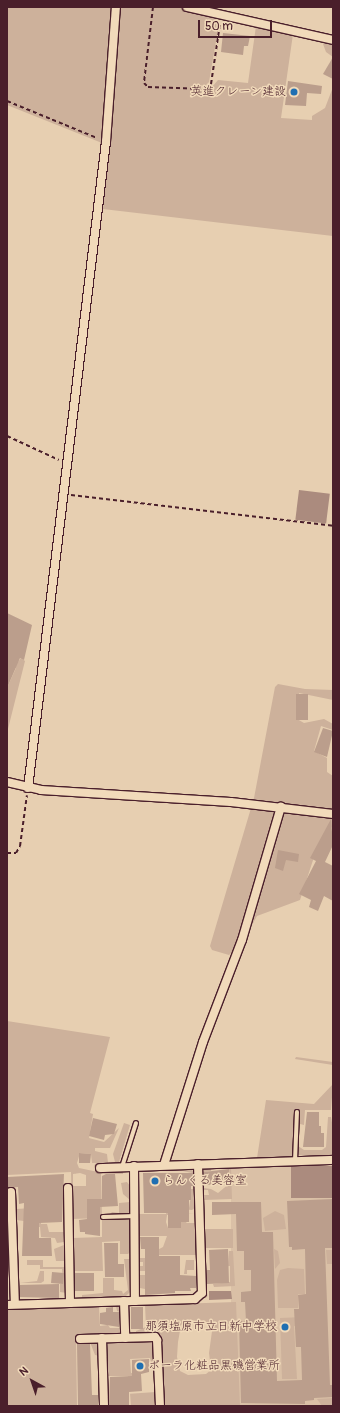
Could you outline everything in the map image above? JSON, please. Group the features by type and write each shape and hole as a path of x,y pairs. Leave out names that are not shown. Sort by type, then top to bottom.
{"street":[{"path":"28,788 69,464 106,142 116,7"},
{"path":"187,7 333,40"},
{"path":"7,782 28,788 281,807 333,814"},
{"path":"164,1165 203,1042 242,940 281,807"},
{"path":"100,1168 333,1160"},
{"path":"10,1192 11,1304 195,1299 202,1293 198,1164"},
{"path":"134,1166 135,1301"},
{"path":"68,1188 70,1303"},
{"path":"124,1301 125,1338"},
{"path":"80,1339 155,1337 157,1340 160,1406"},
{"path":"102,1338 104,1406"}],"lane":[{"path":"295,1161 298,1112"},
{"path":"122,1167 136,1123"},
{"path":"103,1217 135,1216"}],"path":[{"path":"153,7 144,83 148,87 206,89 211,84 222,15"},
{"path":"7,101 106,142"},
{"path":"7,436 69,464"},
{"path":"65,494 333,526"},
{"path":"7,853 16,853 20,846 28,788"}],"shaded area":[{"path":"7,7 206,7 204,15 218,20 219,24 209,82 204,87 212,87 218,80 248,83 256,26 293,34 281,118 312,120 312,116 325,108 333,87 333,236 103,209 111,117 102,143 7,105"},
{"path":"326,41 333,42 333,57 326,52 323,44"},
{"path":"299,490 330,494 326,524 295,520"},
{"path":"21,658 25,661 7,733 7,688 16,668 14,667"},
{"path":"278,684 305,689 333,690 333,700 299,693 297,719 304,723 324,719 333,724 333,730 321,726 314,751 327,758 327,772 333,776 333,825 315,854 300,900 257,916 244,940 229,955 212,950 210,946 254,798 275,687"},
{"path":"7,1021 110,1037 90,1113 93,1114 89,1138 104,1142 119,1128 110,1148 95,1148 95,1151 107,1154 108,1163 92,1163 91,1154 80,1153 77,1163 79,1168 98,1172 123,1172 123,1174 101,1174 102,1218 72,1219 71,1172 7,1175","holes":["80,1173 86,1175 86,1186 73,1186 73,1174","87,1199 99,1199 100,1206 87,1206"]},
{"path":"296,1057 333,1062 333,1065 295,1059"},
{"path":"333,1084 331,1110 305,1110 304,1125 300,1124 300,1110 295,1109 293,1155 290,1158 257,1158 266,1100 314,1104"},
{"path":"328,1117 331,1117 333,1128 332,1157 298,1155 298,1146 304,1150 322,1150 326,1147"},
{"path":"124,1123 130,1125 119,1162 115,1162 113,1154"},
{"name":"那須塩原市立日新中学校","path":"231,1163 333,1163 333,1406 231,1406"},
{"path":"231,1166 232,1199 204,1200 203,1195 209,1195 208,1190 203,1190 202,1172 206,1167","holes":["211,1168 229,1168 230,1183 218,1193 211,1189 204,1188 204,1172 211,1171"]},
{"path":"291,1166 333,1166 333,1198 291,1198"},
{"path":"169,1168 190,1168 195,1173 195,1184 191,1184 191,1189 195,1189 196,1207 192,1210 181,1209 189,1208 191,1195 169,1195 192,1182 192,1173"},
{"path":"127,1182 130,1186 130,1200 123,1194 121,1183"},
{"path":"130,1202 130,1212 126,1214 131,1219 131,1251 128,1254 120,1254 120,1241 102,1242 103,1271 73,1271 73,1238 102,1237 102,1220 105,1220 112,1212 119,1213 119,1203"},
{"path":"33,1208 24,1221 16,1220 16,1209"},
{"path":"167,1209 169,1214 196,1213 167,1215 166,1222 168,1228 181,1228 181,1218 187,1223 196,1223 196,1255 148,1255 163,1247 167,1236 138,1236 138,1214 166,1214"},
{"path":"275,1211 284,1215 286,1229 265,1231 263,1218"},
{"path":"41,1220 41,1224 47,1224 49,1232 64,1232 64,1242 57,1243 55,1238 41,1237 40,1227 26,1227"},
{"path":"204,1229 233,1229 233,1248 204,1248"},
{"path":"64,1245 64,1261 56,1261 54,1249"},
{"path":"274,1249 278,1251 280,1263 275,1269"},
{"path":"326,1250 333,1250 333,1264 327,1264"},
{"path":"229,1251 233,1251 235,1286 214,1287 213,1284 230,1282 230,1266 216,1267 228,1263"},
{"path":"139,1258 145,1258 145,1267 149,1270 165,1275 145,1276 145,1289 140,1288 139,1275 147,1275 147,1271 139,1271 139,1266 143,1266 143,1262 139,1262"},
{"path":"124,1259 132,1259 132,1290 124,1298 82,1299 82,1295 103,1293 103,1278 114,1278 114,1290 122,1291 123,1294 128,1290"},
{"path":"27,1260 43,1260 43,1267 66,1267 67,1293 60,1292 60,1284 63,1284 62,1269 40,1269 40,1265 27,1265"},
{"path":"186,1260 194,1260 194,1270 187,1270 187,1274 184,1274"},
{"path":"288,1268 304,1269 305,1294 298,1294 298,1308 278,1308 277,1280 280,1270"},
{"path":"40,1271 44,1271 44,1281 41,1283 20,1283 37,1281"},
{"path":"209,1291 231,1291 232,1299 209,1300"},
{"path":"236,1302 240,1406 161,1406 156,1324 150,1324 150,1334 136,1334 136,1331 146,1327 145,1305","holes":["187,1319 213,1324 209,1353 211,1370 206,1374 188,1375 180,1371 177,1357 181,1325"]},
{"path":"84,1303 99,1307 100,1326 108,1325 110,1328 120,1328 120,1312 117,1311 116,1306 120,1306 122,1332 119,1335 76,1337 77,1406 7,1406 7,1306"},
{"path":"303,1317 303,1325 294,1326 297,1379 282,1379 280,1318"},
{"path":"152,1339 155,1377 150,1358 130,1359 131,1373 138,1373 129,1382 128,1376 104,1376 104,1343 107,1340"},
{"path":"90,1342 100,1344 100,1356 95,1355"},
{"path":"156,1392 157,1406 131,1406 130,1394"},
{"path":"333,1398 333,1406 322,1406 317,1399"}],"building":[{"path":"223,33 250,36 248,46 244,46 243,55 221,52"},
{"path":"333,57 333,79 323,74"},
{"path":"288,81 322,86 321,94 307,93 306,106 285,105"},
{"path":"7,613 32,625 24,660 20,658 7,688"},
{"path":"296,694 308,694 308,720 296,720"},
{"path":"323,728 333,731 327,757 314,752"},
{"path":"331,819 333,845 325,862 333,866 333,901 324,896 318,911 309,907 311,900 299,894 316,861 310,858"},
{"path":"278,850 299,854 298,862 286,860 283,871 275,868"},
{"path":"307,1112 319,1112 319,1126 321,1126 321,1133 324,1133 324,1147 303,1147"},
{"path":"93,1118 117,1124 114,1134 105,1135 104,1140 89,1136"},
{"path":"79,1153 91,1154 90,1163 79,1163"},
{"path":"229,1169 229,1181 227,1184 204,1185 204,1172"},
{"path":"143,1173 193,1173 191,1200 189,1200 189,1222 181,1222 181,1228 168,1228 168,1213 144,1213"},
{"path":"64,1174 62,1222 39,1223 39,1238 51,1238 52,1256 22,1256 24,1203 19,1204 18,1187 7,1188 7,1177"},
{"path":"106,1174 115,1174 118,1206 100,1207 100,1236 85,1234 85,1232 80,1232 79,1220 87,1219 87,1199 102,1199 102,1176"},
{"path":"333,1199 333,1248 325,1248 330,1385 332,1385 333,1397 314,1398 314,1400 305,1401 305,1404 241,1403 239,1321 246,1321 245,1302 241,1302 241,1292 251,1291 251,1270 244,1270 244,1251 237,1251 236,1214 212,1215 212,1202 261,1202 262,1232 273,1232 277,1381 302,1380 301,1347 296,1347 294,1309 299,1309 298,1295 306,1294 305,1249 292,1250 292,1247 289,1247 287,1201"},
{"path":"140,1237 159,1237 159,1256 180,1256 180,1275 196,1276 196,1288 190,1288 191,1291 175,1291 175,1293 145,1295 145,1249 141,1249"},
{"path":"104,1243 118,1243 118,1264 124,1264 124,1277 105,1277"},
{"path":"228,1249 229,1283 207,1284 207,1270 210,1270 209,1250"},
{"path":"52,1272 64,1273 63,1284 51,1283"},
{"path":"75,1273 94,1273 94,1291 75,1291"},
{"path":"59,1284 59,1298 20,1297 20,1285"},
{"path":"113,1307 113,1312 119,1312 119,1327 100,1324 100,1313 106,1312 106,1308"},
{"path":"131,1307 143,1307 143,1329 131,1329"},
{"path":"77,1344 90,1344 92,1395 98,1395 98,1406 78,1406"},
{"path":"149,1359 149,1372 141,1374 142,1391 129,1392 129,1406 109,1406 110,1377 132,1376 132,1360"}],"place":[{"name":"英進クレーン建設","path":"294,92"},
{"name":"らんくる美容室","path":"155,1181"},
{"name":"那須塩原市立日新中学校","path":"285,1327"},
{"name":"ポーラ化粧品黒磯営業所","path":"140,1366"}]}
